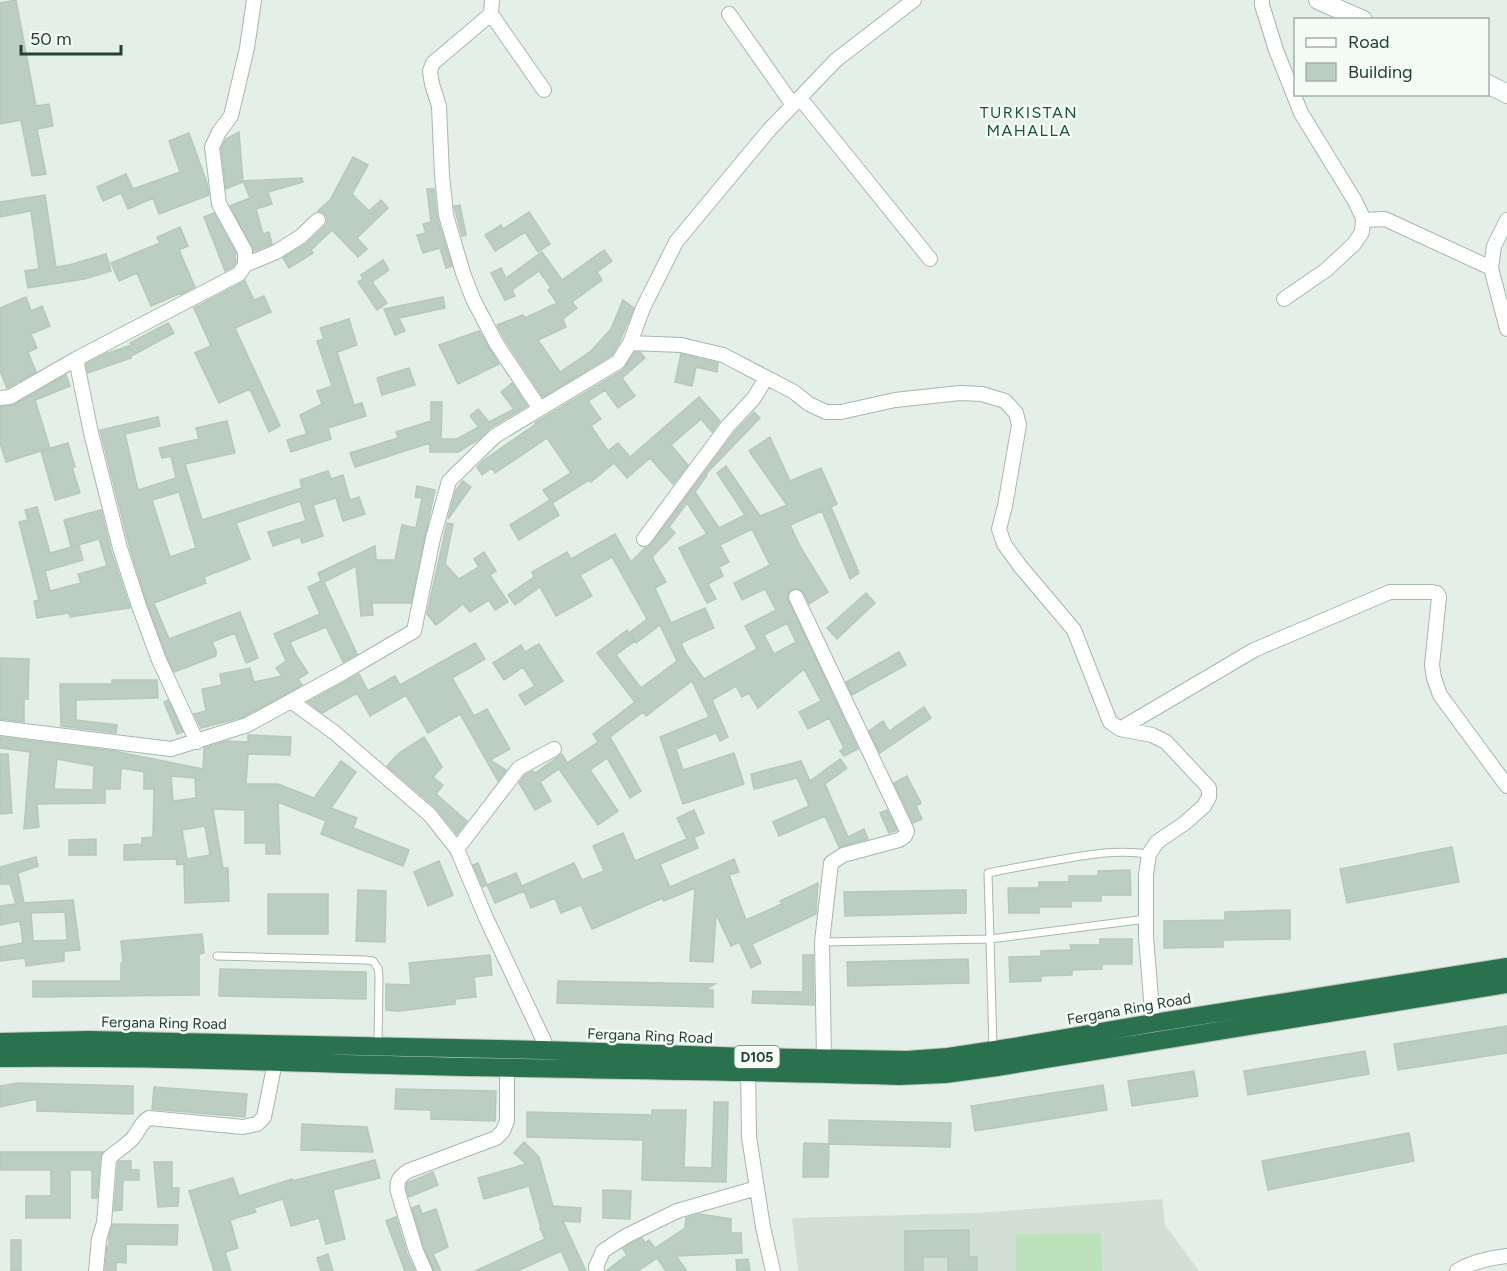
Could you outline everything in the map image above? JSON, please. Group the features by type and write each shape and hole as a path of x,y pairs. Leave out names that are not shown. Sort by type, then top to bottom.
{"highway":[{"name":"Fergana Ring Road","path":"0,1042 89,1040 543,1050 748,1065 817,1073 899,1076 945,1074 998,1067 1452,984 1507,967"},
{"name":"Fergana Ring Road","path":"0,1058 124,1057 507,1068 748,1065 824,1058 907,1060 948,1057 1153,1023 1452,984 1507,984"}],"street":[{"path":"245,265 245,251 219,204 212,147 219,132 231,116 247,48 254,0"},
{"path":"0,728 171,749 247,725 414,631 433,538 449,481 495,436 618,362 630,343 644,308 676,243 769,130 836,60 914,0"},
{"path":"1262,0 1276,50 1294,95"},
{"path":"1322,1 1359,18"},
{"path":"540,409 496,343 472,299 446,215 439,106 430,71 433,63 492,7 544,90"},
{"path":"729,14 796,102 930,259"},
{"path":"1489,85 1507,94"},
{"path":"1284,299 1326,270 1354,244 1362,232 1363,220 1355,201 1301,113 1294,96"},
{"path":"1363,220 1385,219 1491,268"},
{"path":"0,398 10,397 76,359 239,274 245,265 276,252 300,237 318,220"},
{"path":"1507,220 1494,246 1491,268 1507,329"},
{"path":"630,343 681,345 723,355 749,367 826,412 866,408 895,400 960,393 982,394 1005,401 1016,412 1019,425 999,529 1004,544 1074,630 1110,722 1120,729 1152,735 1166,742 1209,788 1209,797 1204,806 1185,823 1157,842 1149,854 1146,875 1146,937 1153,1023"},
{"path":"76,359 91,433 132,586 159,660 197,742"},
{"path":"644,539 727,427 754,398 766,378"},
{"path":"1120,729 1254,650 1390,592 1432,592 1437,593 1439,597 1432,665 1440,694 1507,786"},
{"path":"796,597 907,831 899,840 843,855 831,863 822,942 824,1058"},
{"path":"291,701 335,733 430,815 457,849 544,1041 543,1050"},
{"path":"457,849 519,768 554,749"},
{"path":"96,1271 99,1239 105,1223 109,1158 132,1139 143,1121 149,1118 243,1127 257,1124 264,1117 275,1062"},
{"path":"748,1065 749,1137 763,1227 773,1271"},
{"path":"425,1271 416,1251 398,1192 397,1183 400,1175 496,1138 503,1131 507,1121 507,1068"},
{"path":"597,1271 596,1267 603,1251 626,1236 677,1211 757,1188"},
{"path":"1457,1271 1492,1258 1507,1256"}],"lane":[{"path":"993,1050 988,873 1115,851 1149,854"},
{"path":"822,942 990,939 1146,919"},
{"path":"217,956 373,961 378,968 379,976 378,1046"}],"shaded area":[{"path":"1162,1199 1165,1225 1199,1271 798,1271 792,1218 977,1213"}],"green space":[{"path":"1101,1233 1102,1271 1016,1271 1016,1234"}],"building":[{"path":"16,0 36,106 49,104 53,126 37,129 46,174 32,176 21,120 0,124 0,3"},
{"path":"239,132 243,182 226,189 221,148 226,139"},
{"path":"189,133 209,195 159,214 153,198 128,209 121,193 103,201 97,187 126,174 133,189 180,172 169,141"},
{"path":"353,157 368,165 352,194 369,211 381,200 388,208 357,238 367,249 358,257 332,230 311,250 313,253 289,268 283,258 306,244 325,226 327,217 318,211 330,200"},
{"path":"302,178 303,182 268,192 272,204 256,209 263,234 269,232 272,244 254,251 230,206 250,198 243,181"},
{"path":"427,189 434,189 437,217 452,266 446,268 440,248 423,253 417,235 426,233 423,224 431,222"},
{"path":"45,195 56,267 106,254 111,271 84,279 28,288 25,271 39,269 31,211 0,217 0,202"},
{"path":"460,205 466,235 462,236 454,206"},
{"path":"529,212 550,244 538,252 525,232 495,251 485,235 501,225 503,229"},
{"path":"214,213 236,253 236,262 233,267 225,271 204,217"},
{"path":"180,227 188,246 179,250 195,287 151,306 137,273 119,281 111,263 160,243 157,237"},
{"path":"604,250 612,261 597,272 602,280 572,302 577,308 563,319 566,327 538,340 560,372 591,351 611,329 623,300 634,308 612,355 543,397 497,325 523,315 525,318 557,303 548,290 551,288 539,271 512,290 515,296 505,300 491,273 501,268 506,278 542,252 562,280"},
{"path":"383,260 389,270 372,282 387,303 377,310 358,282 363,279 361,275"},
{"path":"245,281 254,300 264,296 271,312 235,328 280,426 269,432 250,389 219,403 195,353 211,346 194,308"},
{"path":"26,297 31,311 42,306 50,326 31,334 37,348 28,352 36,372 7,388 0,371 0,308"},
{"path":"443,297 445,308 399,318 405,331 395,335 384,309"},
{"path":"349,319 357,345 337,352 354,405 362,403 366,416 328,428 331,439 291,452 287,440 307,434 300,415 322,404 317,391 332,386 317,341 324,339 320,328"},
{"path":"168,323 174,333 131,358 88,373 86,364 105,354 132,345 130,343"},
{"path":"479,331 499,364 458,384 439,345"},
{"path":"635,352 640,352 645,358 622,378 635,396 618,408 605,390 588,401 601,419 591,426 608,451 618,443 630,457 699,397 720,421 712,432 701,419 671,445 688,465 673,484 650,458 627,478 614,463 591,482 589,480 552,503 559,515 519,540 510,525 550,500 543,490 571,473 547,438 495,473 492,468 482,475 477,467 535,423 623,370"},
{"path":"681,354 718,363 717,372 696,367 692,386 675,382"},
{"path":"409,368 415,385 382,395 377,378"},
{"path":"66,375 70,386 35,400 50,448 6,462 0,443 0,407 14,405"},
{"path":"512,383 527,406 490,428 478,440 458,452 430,452 430,443 355,467 350,453 398,438 396,432 431,421 431,402 442,402 441,439 457,439 479,427 470,416 478,409 489,422 514,409 501,392"},
{"path":"754,412 760,418 706,474 695,492 719,528 745,515 717,473 726,466 760,516 787,505 749,451 770,437 790,481 821,468 837,504 831,507 859,573 850,579 822,511 790,525 828,592 809,604 804,593 797,588 789,591 787,597 858,749 844,756 840,751 844,748 829,718 808,729 799,712 821,701 804,669 758,708 749,693 742,697 736,686 712,700 728,737 720,741 716,733 676,749 683,770 734,753 744,784 683,804 660,737 709,717 692,681 646,716 643,712 610,737 641,791 630,798 607,758 590,770 618,811 598,825 559,769 540,782 551,801 535,810 519,783 525,775 533,771 535,773 562,754 567,763 598,742 593,734 635,702 597,653 627,630 629,633 647,619 612,557 580,575 592,596 556,616 540,587 515,605 508,595 534,577 532,572 567,552 571,559 615,534 631,562 651,544 734,433","holes":["687,503 707,534 679,548 707,603 716,599 708,584 723,576 719,567 729,562 720,545 752,529 770,565 734,583 742,600 765,589 776,610 745,626 757,649 704,679 681,643 714,628 705,608 671,623 655,588 666,582 652,557 675,533 669,527","787,623 796,642 774,654 764,635","660,625 677,661 641,688 616,655 635,641 636,643"]},
{"path":"158,417 160,426 125,434 138,490 176,478 171,456 162,458 159,448 199,439 196,428 227,421 235,453 185,464 202,520 302,488 300,480 328,471 331,479 343,475 350,500 359,497 365,514 343,521 336,498 313,505 323,536 302,543 300,537 273,546 268,532 306,521 300,501 236,523 250,559 204,577 206,583 154,603 169,639 240,612 258,658 246,663 235,633 212,642 216,656 174,672 147,603 129,545 100,430","holes":["179,492 196,548 170,557 152,500"]},
{"path":"68,443 80,493 55,500 41,451"},
{"path":"463,481 471,487 448,519 456,490"},
{"path":"417,486 435,490 411,603 372,603 373,615 361,616 356,566 324,582 357,654 343,662 326,627 290,642 308,673 298,679 302,685 243,717 201,728 194,714 206,711 202,689 222,685 220,674 250,668 254,682 282,676 276,668 286,661 274,634 320,614 308,587 321,581 318,573 375,546 376,560 395,560 402,525 416,528 422,498 415,497"},
{"path":"37,507 50,553 79,545 83,560 45,571 50,591 81,583 78,574 107,566 99,539 71,547 64,520 101,510 111,551 130,608 70,617 69,613 37,618 34,601 39,600 19,522 28,520 25,510"},
{"path":"447,523 453,524 445,564 459,579 479,567 474,559 484,552 496,571 490,575 508,602 495,610 489,600 470,612 463,604 436,625 427,614"},
{"path":"866,593 875,603 837,639 827,628"},
{"path":"475,643 485,659 452,678 474,716 487,709 510,749 490,760 506,770 498,781 460,714 428,733 406,695 370,716 357,693 322,713 308,702 359,674 368,691 395,676 400,685"},
{"path":"539,644 563,681 525,705 519,695 535,686 523,667 504,680 493,663 521,645 525,652"},
{"path":"899,652 906,665 852,695 846,682"},
{"path":"0,658 29,659 28,699 24,699 24,722 0,719"},
{"path":"112,680 157,680 158,698 76,700 76,720 117,725 116,733 61,726 60,684 112,684"},
{"path":"168,700 183,732 177,734 164,702"},
{"path":"924,707 931,718 880,753 869,731 883,721 889,731"},
{"path":"248,735 291,737 290,755 248,754 246,784 278,784 314,798 341,761 356,772 331,808 357,818 353,828 409,850 403,866 321,834 326,821 278,802 280,854 266,854 266,843 245,843 245,810 213,809 223,868 228,868 229,901 185,903 184,864 177,865 176,859 124,860 124,845 142,844 142,838 153,837 154,789 144,789 144,772 121,768 120,789 105,789 105,803 37,804 39,827 24,829 30,752 0,748 0,737 114,751 203,769 204,748 226,741 248,742","holes":["57,759 94,766 93,790 54,789","171,776 195,778 196,798 173,801","205,826 210,855 187,859 182,830"]},
{"path":"424,737 442,767 433,777 443,785 436,794 467,821 457,834 436,808 387,766 399,753"},
{"path":"0,754 8,754 12,813 0,814"},
{"path":"840,759 847,768 825,784 848,837 864,829 868,839 839,847 825,816 779,836 773,822 809,806 797,778 754,789 751,774 801,761 810,781"},
{"path":"907,776 921,803 916,806 922,819 913,823 894,783"},
{"path":"694,810 704,833 694,837 698,848 660,864 670,887 734,859 739,872 729,875 746,920 782,904 780,901 818,883 816,914 752,944 761,963 751,968 739,942 731,946 716,914 713,962 690,961 695,888 664,901 663,898 592,929 581,905 561,913 555,898 531,908 522,886 574,863 582,880 604,871 593,846 623,833 635,861 687,839 677,818"},
{"path":"887,810 897,830 889,833 880,813"},
{"path":"96,839 96,855 69,855 69,840"},
{"path":"1452,847 1459,882 1347,903 1340,869"},
{"path":"36,857 38,866 18,873 24,903 73,900 80,950 64,951 64,961 26,966 25,958 0,961 0,947 23,943 20,921 0,925 0,906 16,904 10,884 0,884 0,867","holes":["65,912 67,940 33,941 31,913"]},
{"path":"439,861 453,895 428,906 414,872"},
{"path":"478,863 487,885 483,887 473,865"},
{"path":"1130,870 1131,895 1101,895 1101,901 1071,901 1071,907 1039,907 1039,913 1009,913 1008,888 1039,888 1039,882 1069,882 1069,876 1098,876 1098,871"},
{"path":"516,873 524,891 495,903 487,885"},
{"path":"358,890 386,891 385,942 356,941"},
{"path":"966,890 966,913 845,916 844,892"},
{"path":"268,894 328,894 328,934 268,934"},
{"path":"1290,910 1290,939 1223,940 1223,947 1164,948 1164,921 1225,920 1225,912"},
{"path":"202,934 204,953 199,954 199,995 33,997 33,981 121,981 121,963 123,963 121,941"},
{"path":"1100,939 1132,939 1132,964 1102,964 1102,969 1072,970 1072,975 1041,976 1041,981 1010,982 1009,957 1041,956 1041,951 1071,950 1070,945 1100,945"},
{"path":"490,955 492,975 474,977 476,997 455,999 455,1004 399,1011 386,1010 386,984 411,985 409,963"},
{"path":"803,955 813,955 814,1005 752,1003 753,991 803,992"},
{"path":"968,959 969,983 848,986 847,962"},
{"path":"220,969 366,972 366,999 219,996"},
{"path":"558,981 715,984 704,990 713,990 713,1007 557,1003"},
{"path":"1507,1026 1507,1053 1398,1070 1394,1044"},
{"path":"1365,1051 1369,1074 1248,1095 1244,1071"},
{"path":"1194,1071 1198,1096 1132,1106 1128,1081"},
{"path":"18,1083 133,1086 133,1114 37,1111 37,1099 0,1107 0,1086"},
{"path":"1103,1085 1107,1110 975,1131 971,1106"},
{"path":"154,1087 247,1094 245,1117 152,1109"},
{"path":"396,1089 496,1091 495,1121 431,1119 431,1110 395,1109"},
{"path":"714,1102 728,1102 726,1182 642,1180 643,1140 527,1137 527,1112 652,1115 652,1110 686,1110 684,1167 712,1168"},
{"path":"829,1120 951,1123 950,1147 829,1144"},
{"path":"302,1124 367,1127 373,1152 301,1150"},
{"path":"1409,1133 1414,1161 1268,1190 1262,1161"},
{"path":"524,1142 539,1157 553,1206 581,1208 580,1222 563,1221 586,1271 570,1271 561,1251 517,1271 475,1271 545,1239 529,1186 484,1199 478,1178 526,1164 514,1153"},
{"path":"804,1143 829,1144 828,1177 803,1177"},
{"path":"0,1152 103,1152 100,1157 97,1198 92,1198 92,1170 70,1170 70,1218 26,1218 26,1196 51,1196 51,1170 0,1170"},
{"path":"375,1160 380,1178 333,1190 345,1239 326,1244 319,1218 291,1226 283,1199 254,1208 256,1212 230,1220 238,1248 225,1252 231,1271 214,1271 189,1191 233,1178 239,1196 292,1179 292,1181"},
{"path":"131,1161 131,1170 139,1170 139,1180 123,1180 122,1210 114,1211 118,1162"},
{"path":"154,1162 172,1162 172,1188 179,1188 178,1206 158,1207"},
{"path":"433,1172 438,1185 409,1197 407,1183"},
{"path":"603,1190 631,1191 630,1219 603,1218"},
{"path":"419,1205 422,1214 436,1209 448,1247 433,1254 441,1271 434,1271 424,1248 412,1208"},
{"path":"699,1214 731,1219 731,1233 741,1233 742,1253 676,1256 687,1271 666,1271 657,1258 638,1271 606,1271 627,1255 623,1249 630,1244 642,1238 645,1243 649,1240 655,1248 685,1228 686,1218"},
{"path":"396,1217 407,1254 415,1271 405,1271 386,1221"},
{"path":"113,1224 178,1225 177,1245 126,1244 126,1263 116,1262 116,1271 105,1271 107,1246 109,1246"},
{"path":"969,1230 969,1257 977,1257 977,1271 948,1271 948,1257 923,1257 923,1271 905,1271 905,1231"},
{"path":"11,1240 21,1240 21,1271 11,1271"},
{"path":"328,1254 333,1271 321,1271 317,1258"},
{"path":"748,1259 750,1271 737,1271 736,1260"}],"district":[{"name":"TURKISTAN MAHALLA","path":"1029,121"}]}
